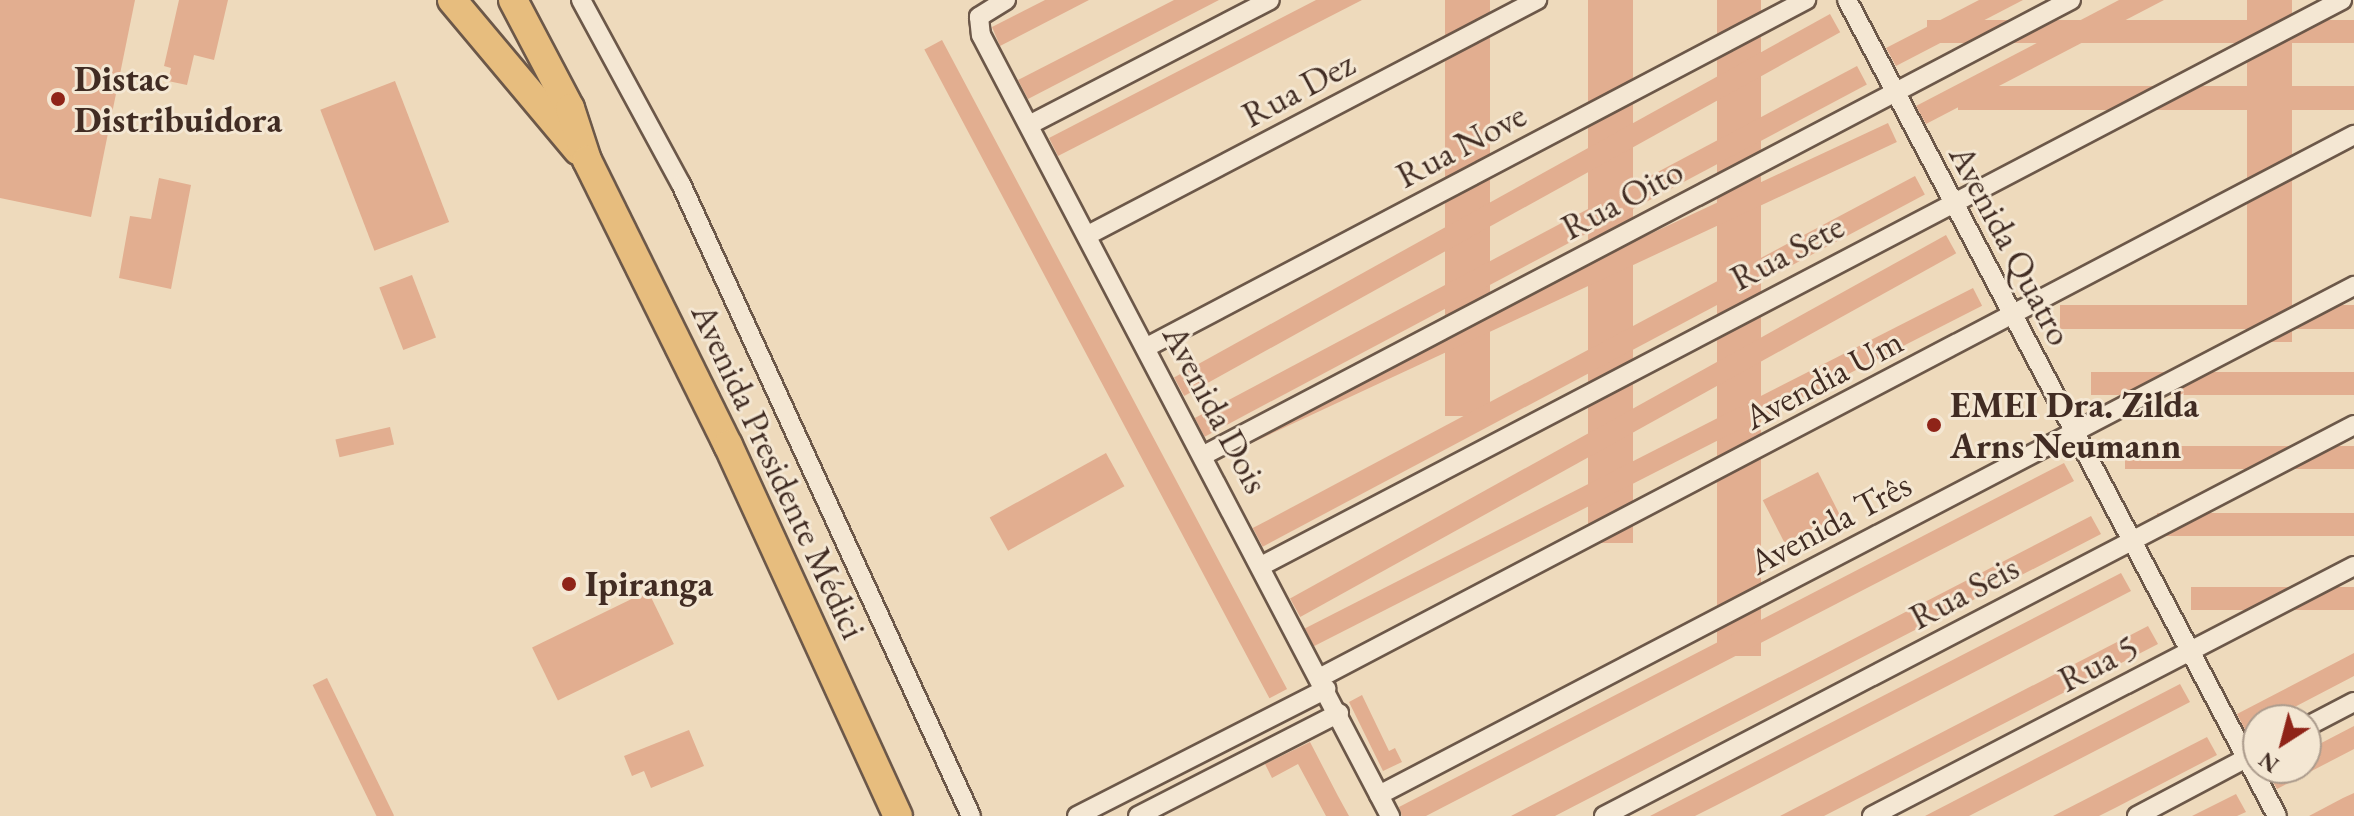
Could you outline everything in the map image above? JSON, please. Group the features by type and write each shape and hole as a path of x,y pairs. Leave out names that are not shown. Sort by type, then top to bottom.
{"main road":[{"name":"Avenida Presidente Médici","path":"452,0 587,160"},
{"name":"Avenida Presidente Médici","path":"513,0 570,108 587,160 728,445 898,816"}],"street":[{"path":"581,0 681,184 971,816"},
{"name":"Avenida Dois","path":"1006,0 979,17 981,35 1263,565 1390,816"},
{"path":"1029,125 1270,0"},
{"name":"Rua Dez","path":"1088,235 1537,0"},
{"name":"Rua Nove","path":"1147,347 1806,0"},
{"name":"Avenida Quatro","path":"1847,0 2189,651 2242,738"},
{"name":"Rua Oito","path":"1204,455 2071,0"},
{"name":"Rua Sete","path":"1263,565 1952,201 2342,0"},
{"name":"Avendia Um","path":"1077,816 2354,135"},
{"name":"Avenida Três","path":"1379,795 2354,286"},
{"name":"Rua Seis","path":"1604,816 2354,425"},
{"name":"Rua 5","path":"1872,816 2354,566"},
{"path":"2322,719 2354,702"},
{"path":"1138,816 1339,713"},
{"path":"2137,816 2242,760"},
{"name":"Avenida Quatro","path":"2264,784 2277,816"}],"building":[{"name":"Distac Distribuidora","path":"0,0 135,0 91,217 0,198"},
{"path":"179,0 228,0 214,60 194,55 187,85 168,81 171,68 164,66"},
{"path":"1045,0 1089,0 1000,46 992,27"},
{"path":"1174,0 1219,0 1028,99 1018,80"},
{"path":"1316,0 1362,0 1058,156 1049,138"},
{"path":"1445,0 1490,0 1490,416 1445,416"},
{"path":"1588,0 1633,0 1633,543 1588,543"},
{"path":"1717,0 1761,0 1761,656 1717,656"},
{"path":"1979,0 2023,0 1896,66 1886,48"},
{"path":"2119,0 2164,0 1926,124 1916,106"},
{"path":"2247,0 2292,0 2292,342 2247,342"},
{"path":"1830,14 1840,32 1184,396 1174,378"},
{"path":"1927,20 2354,20 2354,43 1927,43"},
{"path":"942,40 1287,689 1269,698 924,49"},
{"path":"1857,66 1867,85 1205,437 1195,418"},
{"path":"395,81 449,222 374,251 320,110"},
{"path":"1958,86 2354,86 2354,110 1958,110"},
{"path":"1888,123 1897,142 1216,459 1207,440"},
{"path":"1915,176 1925,195 1263,547 1253,528"},
{"path":"159,178 191,185 171,289 119,278 130,216 151,219"},
{"path":"1946,235 1956,253 1300,617 1290,599"},
{"path":"412,275 436,338 403,350 379,288"},
{"path":"1973,288 1982,306 1314,646 1305,628"},
{"path":"2060,305 2354,305 2354,329 2060,329"},
{"path":"2091,372 2354,372 2354,395 2091,395"},
{"path":"390,427 394,445 339,457 335,440"},
{"path":"2125,446 2354,446 2354,469 2125,469"},
{"path":"1106,453 1124,486 1008,551 990,517"},
{"path":"2064,463 2074,481 1426,816 1402,816 1399,807"},
{"path":"1818,472 1840,516 1785,544 1763,500"},
{"path":"2157,513 2354,513 2354,536 2157,536"},
{"path":"2091,516 2101,534 1555,816 1511,816"},
{"path":"2121,573 2131,591 1715,806 1695,816 1650,816"},
{"path":"2191,587 2354,587 2354,610 2191,610"},
{"name":"Ipiranga","path":"648,591 674,644 558,701 532,648"},
{"path":"2148,626 2158,644 1824,816 1780,816"},
{"path":"2354,653 2354,676 2301,704 2256,704"},
{"path":"327,678 394,816 377,816 313,685"},
{"path":"2180,684 2190,702 1969,816 1925,816"},
{"path":"1362,695 1389,751 1395,748 1402,762 1383,771 1349,702"},
{"path":"2354,726 2354,749 2322,766 2322,743"},
{"path":"689,730 704,766 651,788 644,771 632,776 624,756"},
{"path":"2207,737 2217,755 2115,808 2099,816 2053,816"},
{"path":"1310,742 1349,816 1326,816 1298,764 1272,778 1265,764"},
{"path":"2354,793 2354,816 2309,816 2343,798"},
{"path":"2236,794 2246,812 2237,816 2192,816"}],"place":[{"name":"Distac Distribuidora","path":"58,99"},
{"name":"EMEI Dra. Zilda Arns Neumann","path":"1934,425"},
{"name":"Ipiranga","path":"569,584"}]}
